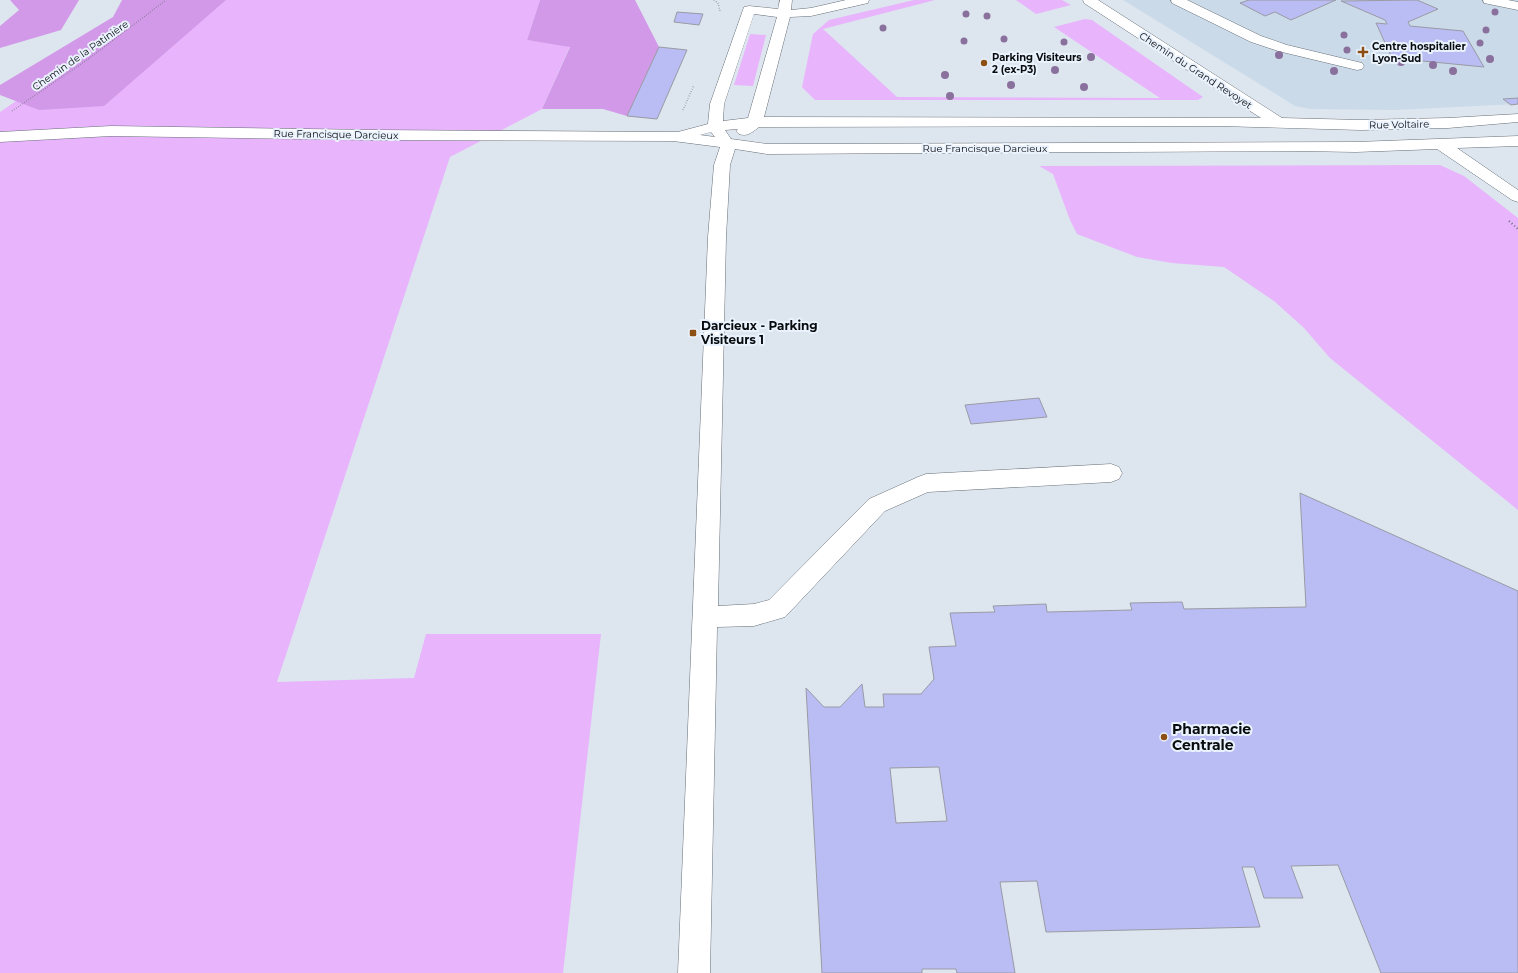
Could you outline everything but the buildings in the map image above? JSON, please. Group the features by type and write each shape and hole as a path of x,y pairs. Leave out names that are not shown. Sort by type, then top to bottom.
{"street":[{"path":"744,5 773,0"},
{"path":"744,5 785,7 811,12 863,0"},
{"name":"Chemin du Grand Revoyet","path":"1089,0 1280,123 1298,146"},
{"path":"1177,0 1256,39 1283,48 1357,66"},
{"path":"1489,0 1518,6"},
{"path":"728,145 715,126 717,104 744,5"},
{"path":"694,973 717,237 722,165 728,145 755,122 785,7"},
{"name":"Rue Voltaire","path":"1280,123 1361,125 1440,123 1518,118"},
{"name":"Rue Francisque Darcieux","path":"673,136 715,126 755,122 1220,121 1280,123"},
{"name":"Rue Francisque Darcieux","path":"0,137 111,131 372,135 673,136 728,145 767,149 1298,146"},
{"name":"Rue Voltaire","path":"1298,146 1356,147 1518,141"},
{"path":"1442,145 1518,197"},
{"path":"706,617 754,615 776,609 878,506 926,483 1110,472"}],"path":[{"name":"Chemin de la Patinière","path":"8,114 87,60 166,0"},
{"path":"1508,220 1518,229"}],"shaded area":[{"path":"10,0 79,0 61,30 0,48 0,26 19,10"},
{"path":"122,0 226,0 104,106 39,110 0,95 0,85 113,17"},
{"path":"152,0 540,0 527,40 570,46 542,109 450,157 277,682 414,678 426,634 601,634 563,973 0,973 0,112 48,79"},
{"path":"540,0 635,0 659,47 627,116 603,109 542,109 570,47 527,40"},
{"path":"914,0 935,0 823,29 897,97 1160,98 1054,27 1085,19 1092,20 1203,97 1198,100 815,100 802,87 813,34 829,20"},
{"path":"1016,0 1062,0 1071,5 1036,14"},
{"name":"Centre hospitalier Lyon-Sud","path":"1123,0 1518,0 1518,104 1395,110 1310,109 1295,106"},
{"path":"750,34 766,35 753,86 734,85"},
{"path":"1440,165 1464,176 1518,218 1518,510 1330,358 1304,328 1274,301 1224,267 1172,263 1137,257 1077,234 1070,220 1053,174 1039,166"}],"place":[{"name":"Centre hospitalier Lyon-Sud","path":"1363,52"},
{"name":"Parking Visiteurs 2 (ex-P3)","path":"984,63"},
{"name":"Darcieux - Parking Visiteurs 1","path":"693,333"},
{"name":"Pharmacie Centrale","path":"1164,737"}]}
